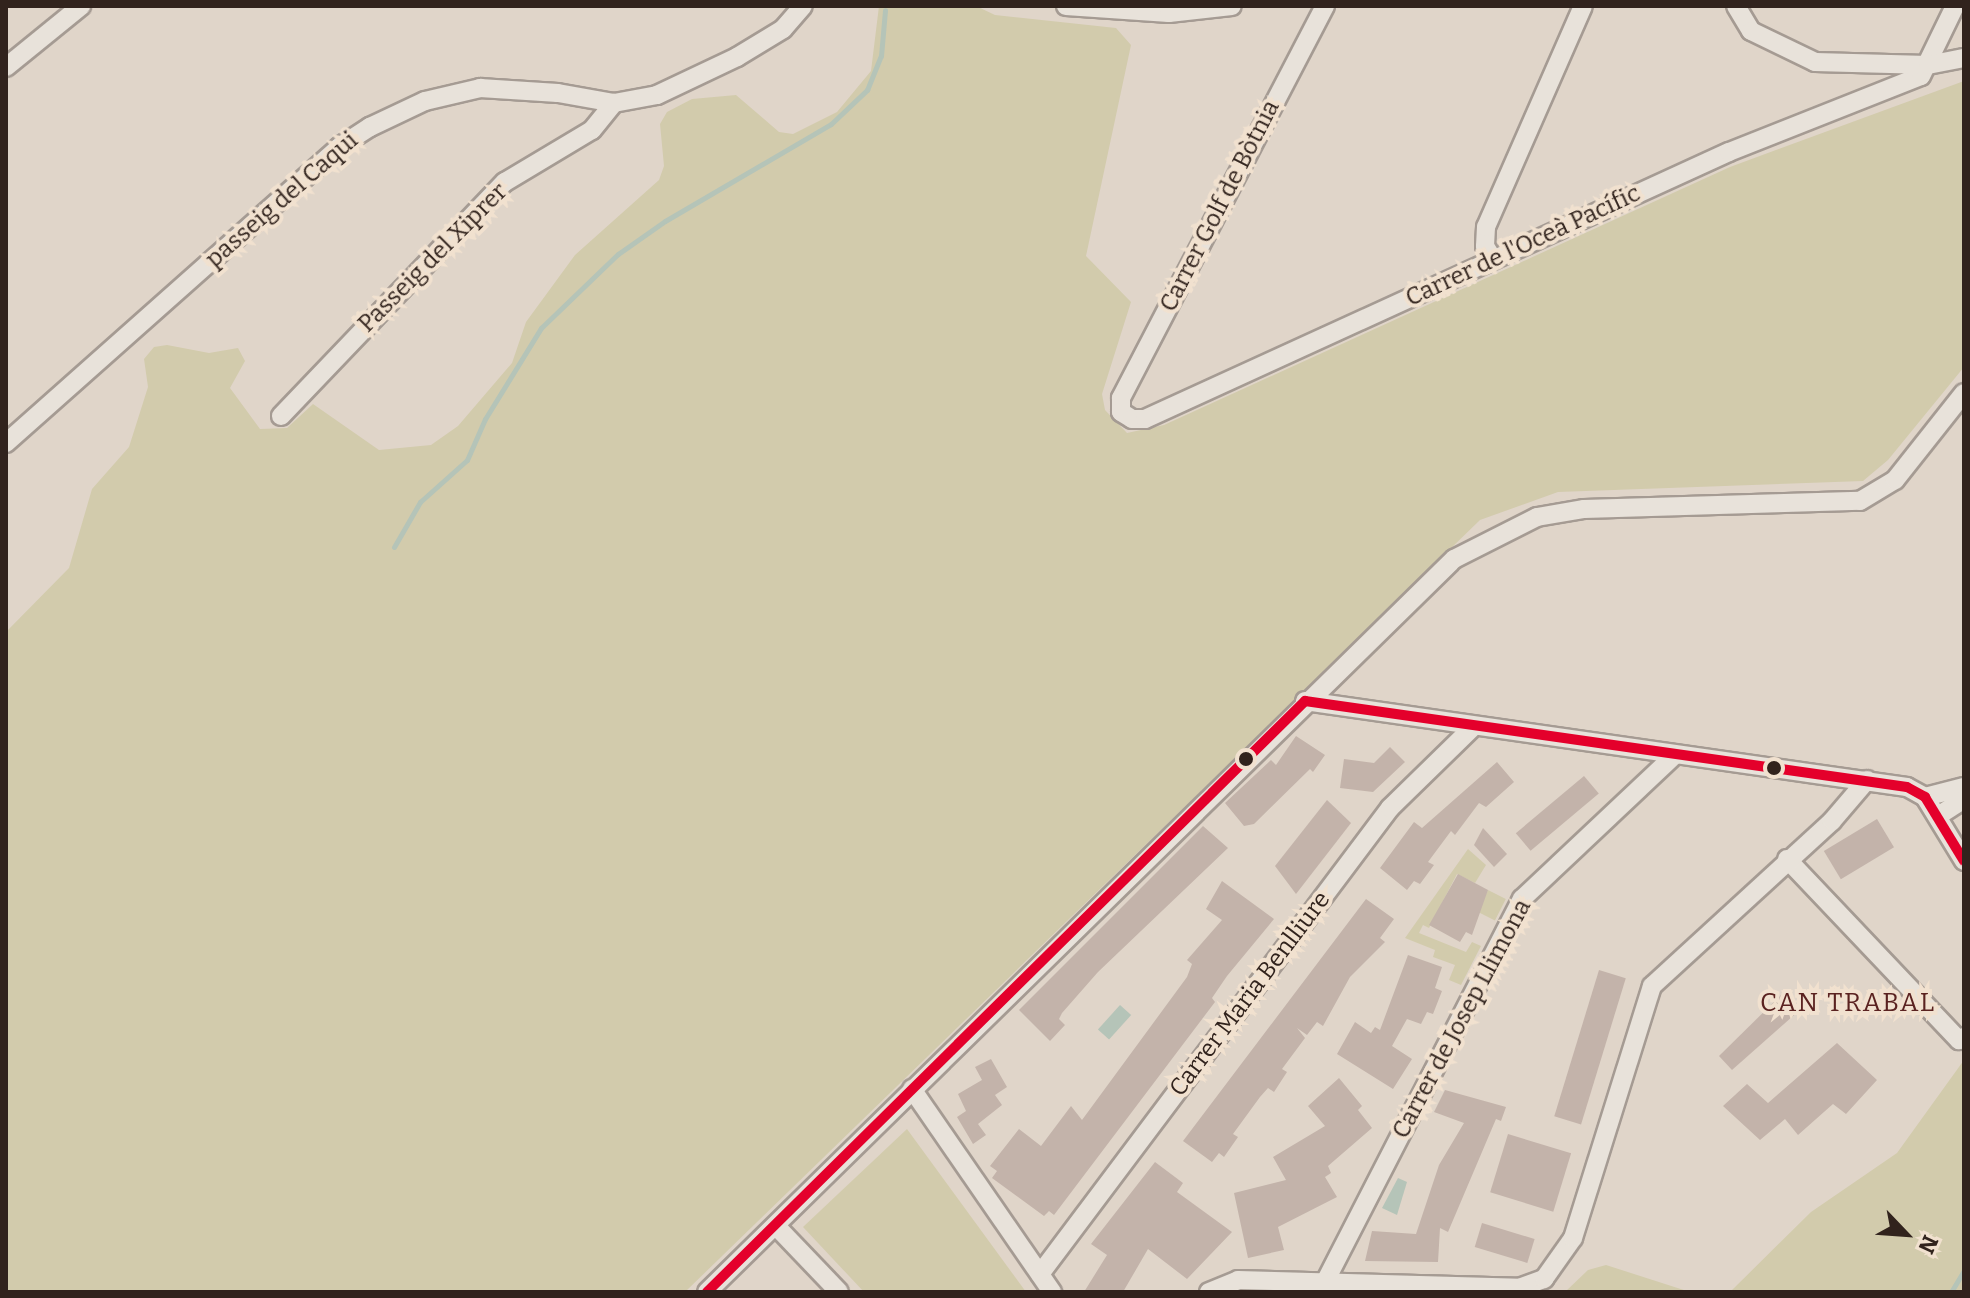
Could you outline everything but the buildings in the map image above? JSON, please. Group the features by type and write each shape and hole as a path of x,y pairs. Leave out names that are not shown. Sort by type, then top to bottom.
{"street":[{"path":"6,67 81,6"},
{"path":"614,103 657,95 737,57 783,29 803,6"},
{"path":"1066,6 1169,13 1232,6"},
{"name":"Carrer Golf de Bòtnia","path":"1120,408 1325,6"},
{"path":"1493,259 1485,246 1486,227 1583,6"},
{"path":"1736,6 1751,31 1806,60 1852,66 1928,65 1964,58"},
{"path":"1928,65 1955,6"},
{"name":"Carrer de l'Oceà Pacífic","path":"1120,408 1132,419 1145,419 1729,152 1921,76 1928,65"},
{"name":"passeig del Caqui","path":"6,443 339,147 370,127 425,101 480,88 558,93 614,103"},
{"name":"Passeig del Xiprer","path":"281,416 484,199 592,130 614,103"},
{"path":"707,1292 1425,584 1494,534 1537,517 1584,509 1860,501 1895,480 1964,393"},
{"path":"1305,701 1907,787 1925,797 1964,861"},
{"name":"Carrer Maria Benlliure","path":"1040,1274 1390,808 1474,726"},
{"name":"Carrer de Josep Llimona","path":"1325,1282 1522,899 1675,755"},
{"path":"1209,1292 1238,1280 1519,1288 1544,1279 1573,1238 1652,986 1832,821 1867,780"},
{"path":"1925,797 1964,787"},
{"path":"1938,816 1964,799"},
{"path":"1787,859 1959,1040 1964,1037"},
{"path":"912,1089 1052,1292"},
{"path":"776,1226 839,1292"}],"shaded area":[{"path":"879,6 976,6 995,15 1116,28 1131,45 1086,256 1131,302 1102,394 1105,410 1127,433 1164,425 1730,167 1964,81 1964,367 1888,460 1863,481 1558,492 1480,520 685,1292 6,1292 6,632 69,568 92,489 129,447 148,387 144,359 154,347 167,345 209,353 238,348 245,361 230,388 260,429 287,428 313,404 379,450 431,445 458,426 512,363 526,322 575,255 659,180 664,166 660,124 667,112 692,99 736,95 779,132 793,134 837,112 871,71"},
{"path":"1468,849 1486,865 1475,883 1457,874 1429,928 1423,925 1419,933 1466,952 1472,942 1481,946 1461,985 1449,980 1455,965 1433,957 1435,950 1405,938"},
{"path":"1488,890 1506,899 1495,920 1477,911"},
{"path":"1120,1005 1131,1015 1109,1040 1098,1030"},
{"path":"1964,1060 1964,1292 1730,1292 1811,1212 1897,1153"},
{"path":"907,1129 1026,1292 864,1292 803,1227"},
{"path":"1398,1178 1407,1182 1397,1215 1382,1208"},
{"path":"1606,1265 1690,1292 1565,1292 1588,1270"}],"waterway":[{"path":"394,547 420,502 467,460 485,419 541,328 618,254 665,221 831,124 867,90 881,56 885,10"},
{"path":"1951,1292 1964,1270"}],"transit line":[{"path":"707,1292 1305,701 1907,787 1925,797 1964,861"}],"district":[{"name":"CAN TRABAL","path":"1848,1003"}]}
